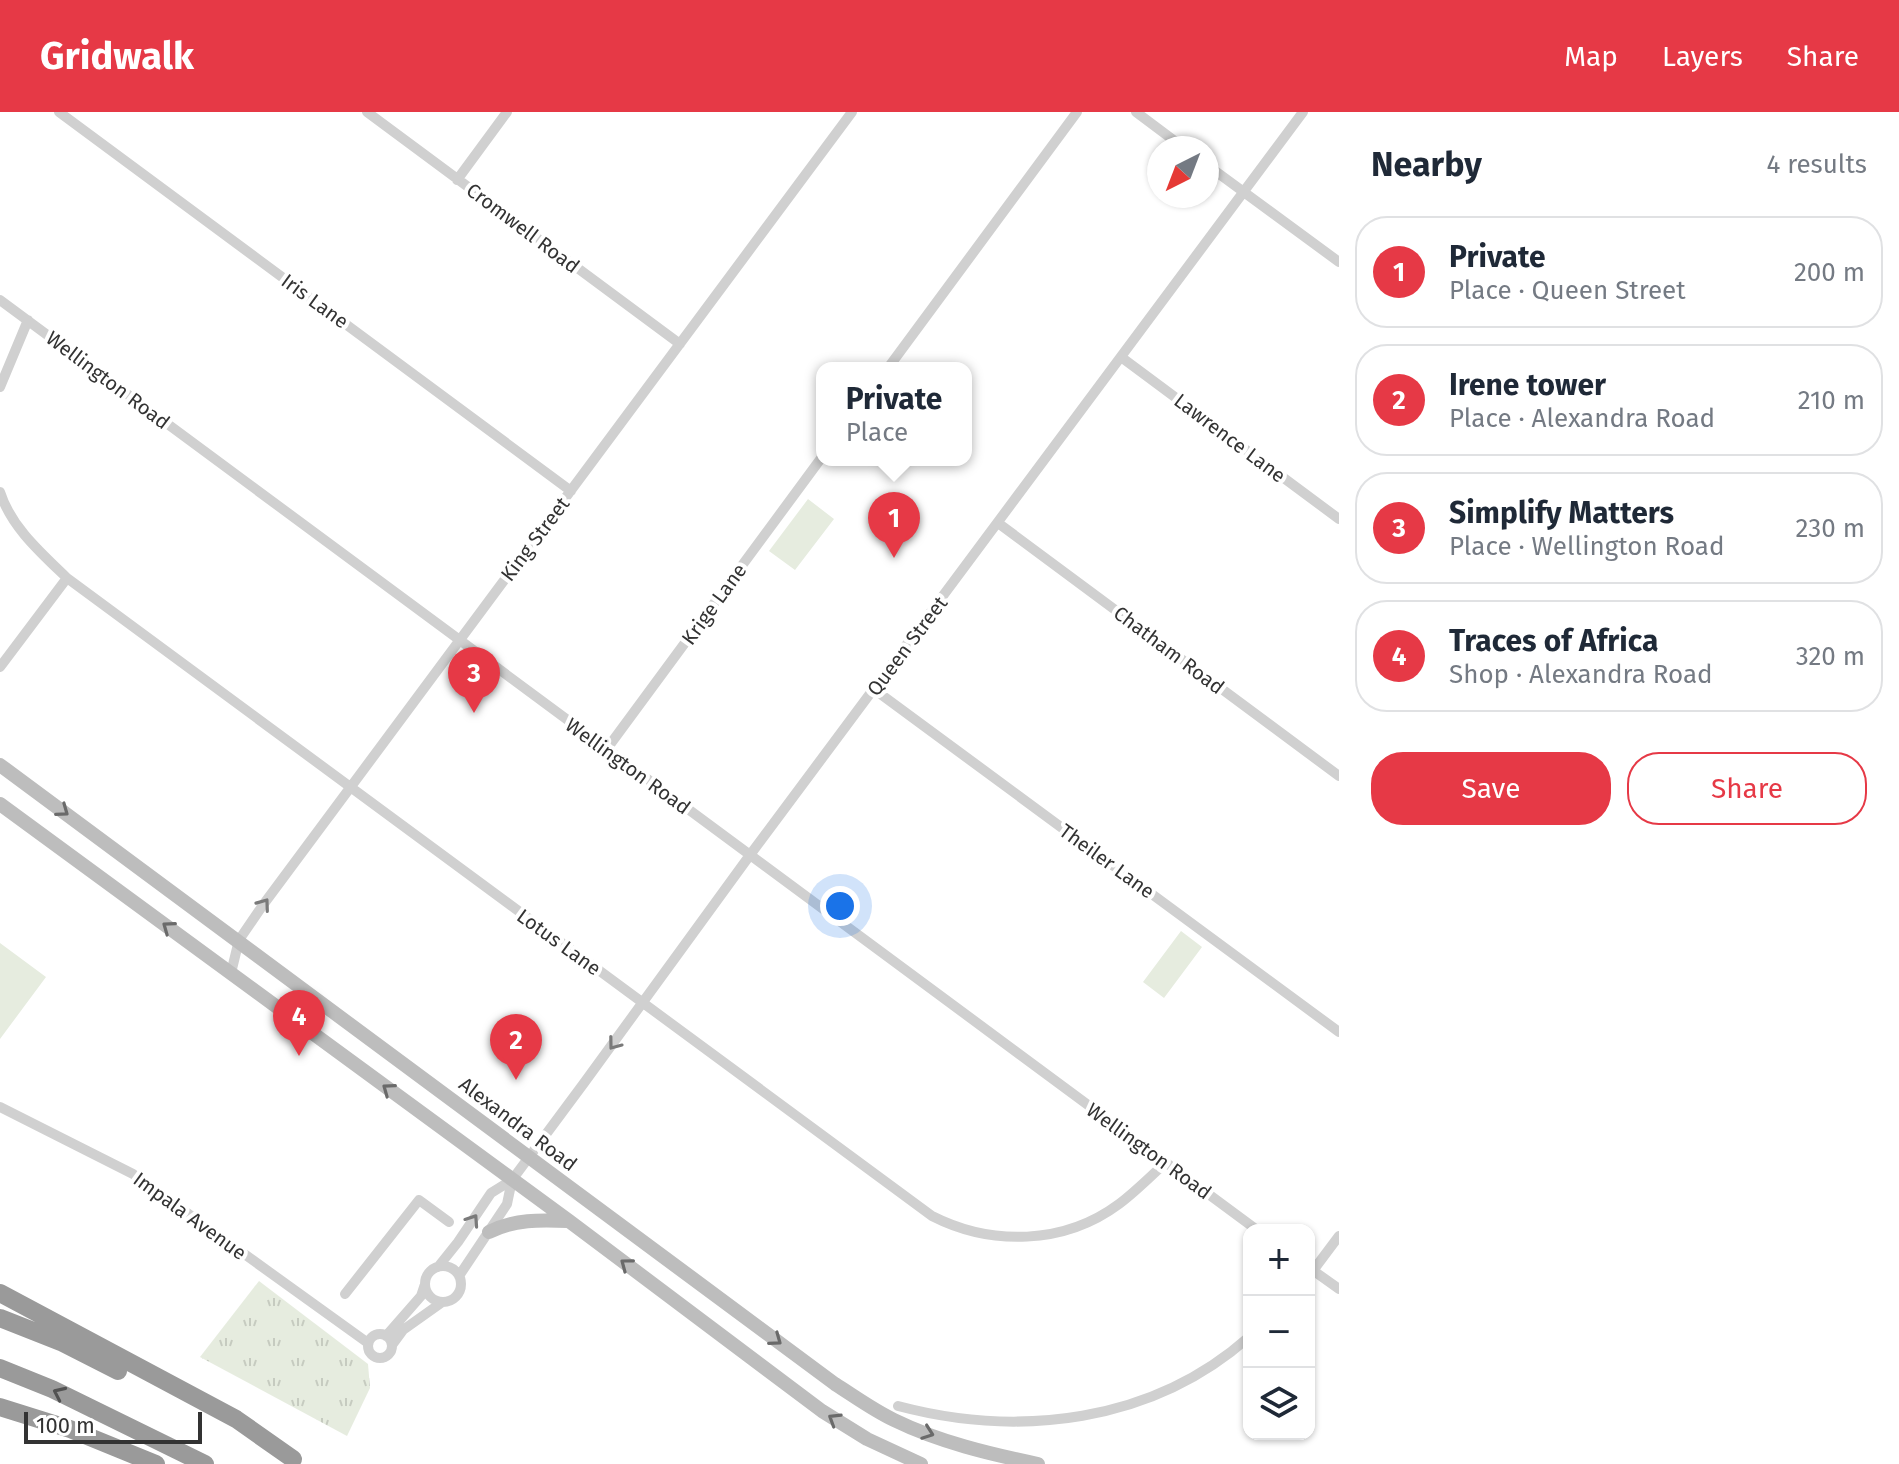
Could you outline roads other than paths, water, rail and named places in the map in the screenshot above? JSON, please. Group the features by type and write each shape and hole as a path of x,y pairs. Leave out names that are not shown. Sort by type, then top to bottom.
{"highway":[{"path":"0,1293 236,1419 297,1462"},
{"path":"0,1318 61,1342 297,1462"},
{"path":"0,1368 52,1389 205,1464"},
{"path":"0,1407 70,1429 156,1464"}],"main road":[{"name":"Alexandra Road","path":"0,765 835,1384 872,1408 923,1432 973,1449 1038,1464"},
{"path":"0,804 569,1221 822,1411 867,1439 921,1464"},
{"path":"489,1232 506,1223 569,1221"}],"street":[{"name":"Iris Lane","path":"59,112 571,491"},
{"name":"Cromwell Road","path":"367,112 680,344"},
{"path":"457,180 507,112"},
{"name":"King Street","path":"231,973 239,940 458,640 852,112"},
{"path":"892,362 1077,112"},
{"path":"1136,112 1168,136"},
{"name":"Queen Street","path":"512,1180 1303,112"},
{"path":"1219,174 1339,262"},
{"name":"Wellington Road","path":"0,300 1249,1224"},
{"path":"0,387 28,320"},
{"name":"Lawrence Lane","path":"1121,357 1339,519"},
{"name":"Krige Lane","path":"606,750 816,465"},
{"name":"Lotus Lane","path":"0,492 8,511 24,534 67,578 932,1216 964,1230 1022,1238 1073,1229 1117,1206 1165,1163"},
{"name":"Chatham Road","path":"998,523 1339,776"},
{"path":"0,667 67,578"},
{"name":"Theiler Lane","path":"875,690 1339,1032"},
{"path":"0,814 23,820"},
{"name":"Impala Avenue","path":"0,1107 133,1174 368,1343"},
{"path":"459,1276 507,1204 512,1180"},
{"path":"389,1340 377,1334 368,1343 371,1355 379,1358 388,1355 389,1340 421,1296 430,1272 438,1267 491,1193 512,1180"},
{"path":"345,1294 419,1200 449,1222"},
{"path":"1315,1267 1339,1236"},
{"path":"389,1340 441,1303 458,1295 462,1283 459,1276 448,1267 438,1267"},
{"path":"1315,1274 1339,1289"},
{"path":"425,1283 431,1298 441,1303"},
{"path":"898,1406 969,1421 1011,1423 1087,1415 1129,1406 1170,1390 1216,1365 1243,1342"}],"place":[{"name":"Private","path":"894,558"},
{"name":"Simplify Matters","path":"474,713"},
{"name":"Traces of Africa","path":"299,1056"},
{"name":"Irene tower","path":"516,1080"}]}
